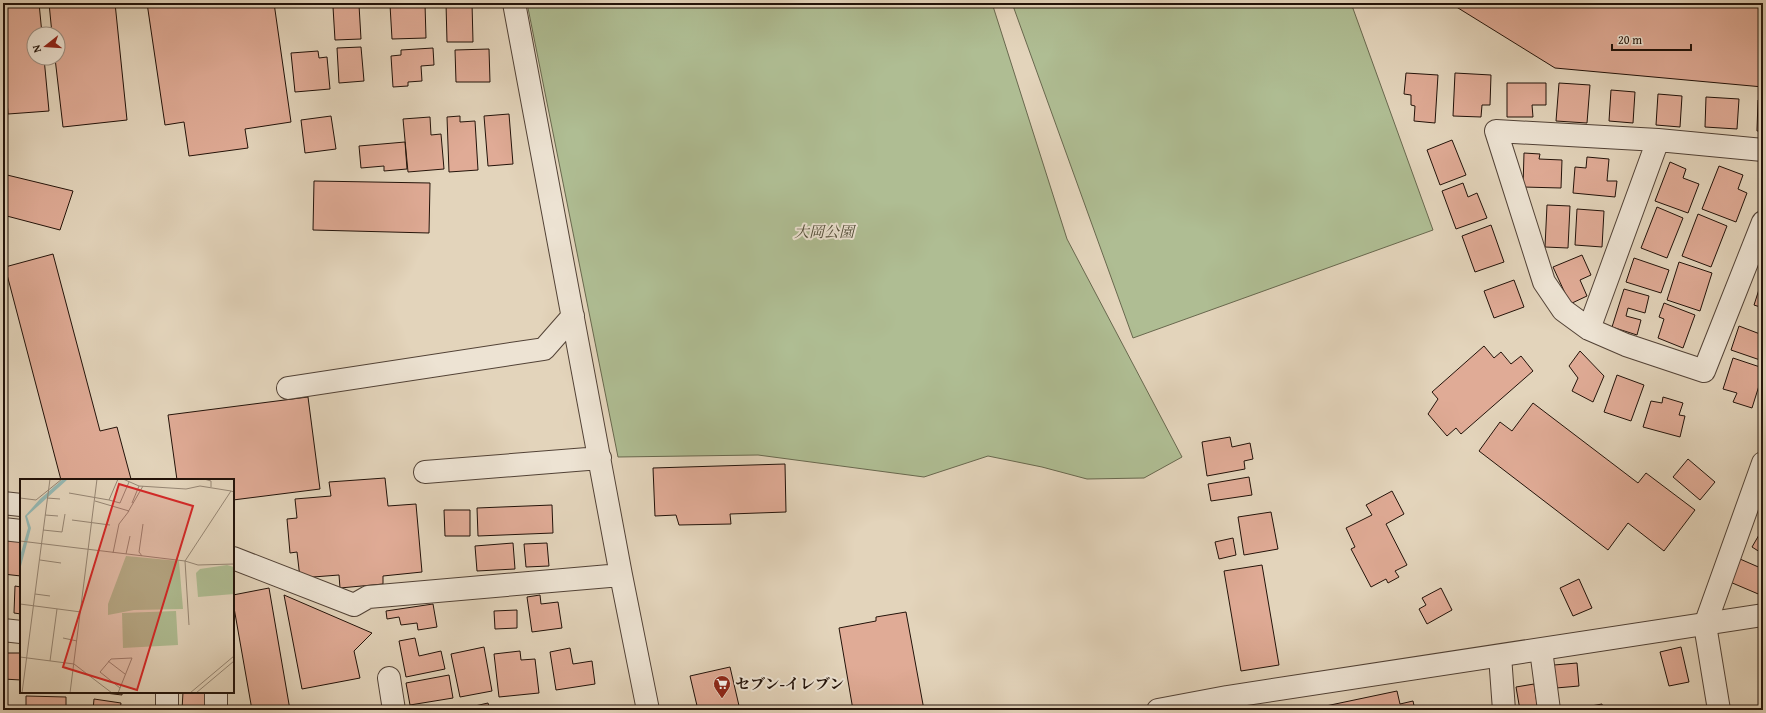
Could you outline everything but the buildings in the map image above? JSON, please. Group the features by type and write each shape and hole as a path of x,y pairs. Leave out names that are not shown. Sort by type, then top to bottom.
{"street":[{"path":"514,3 621,575 648,710"},
{"path":"1763,150 1658,140 1496,131 1544,282 1563,310 1590,329 1626,345 1704,372 1763,222"},
{"path":"1590,329 1658,140"},
{"path":"288,388 544,349 573,316"},
{"path":"425,472 600,458"},
{"path":"1719,710 1705,625 1763,463"},
{"path":"3,503 20,505"},
{"path":"3,529 20,531"},
{"path":"234,558 354,605 368,597 621,575"},
{"path":"1158,710 1228,704 1500,656 1763,615"},
{"path":"3,630 20,632"},
{"path":"1541,650 1549,710"},
{"path":"1500,656 1504,710"},
{"path":"389,678 394,710"},
{"path":"167,693 167,710"},
{"path":"216,693 216,710"}],"green space":[{"name":"大岡公園","path":"527,3 992,3 1067,239 1182,457 1144,478 1087,479 1042,467 988,456 924,477 758,455 618,457"},
{"path":"1012,3 1351,3 1433,230 1133,338"}],"place":[{"name":"セブン-イレブン","path":"722,699"}]}
